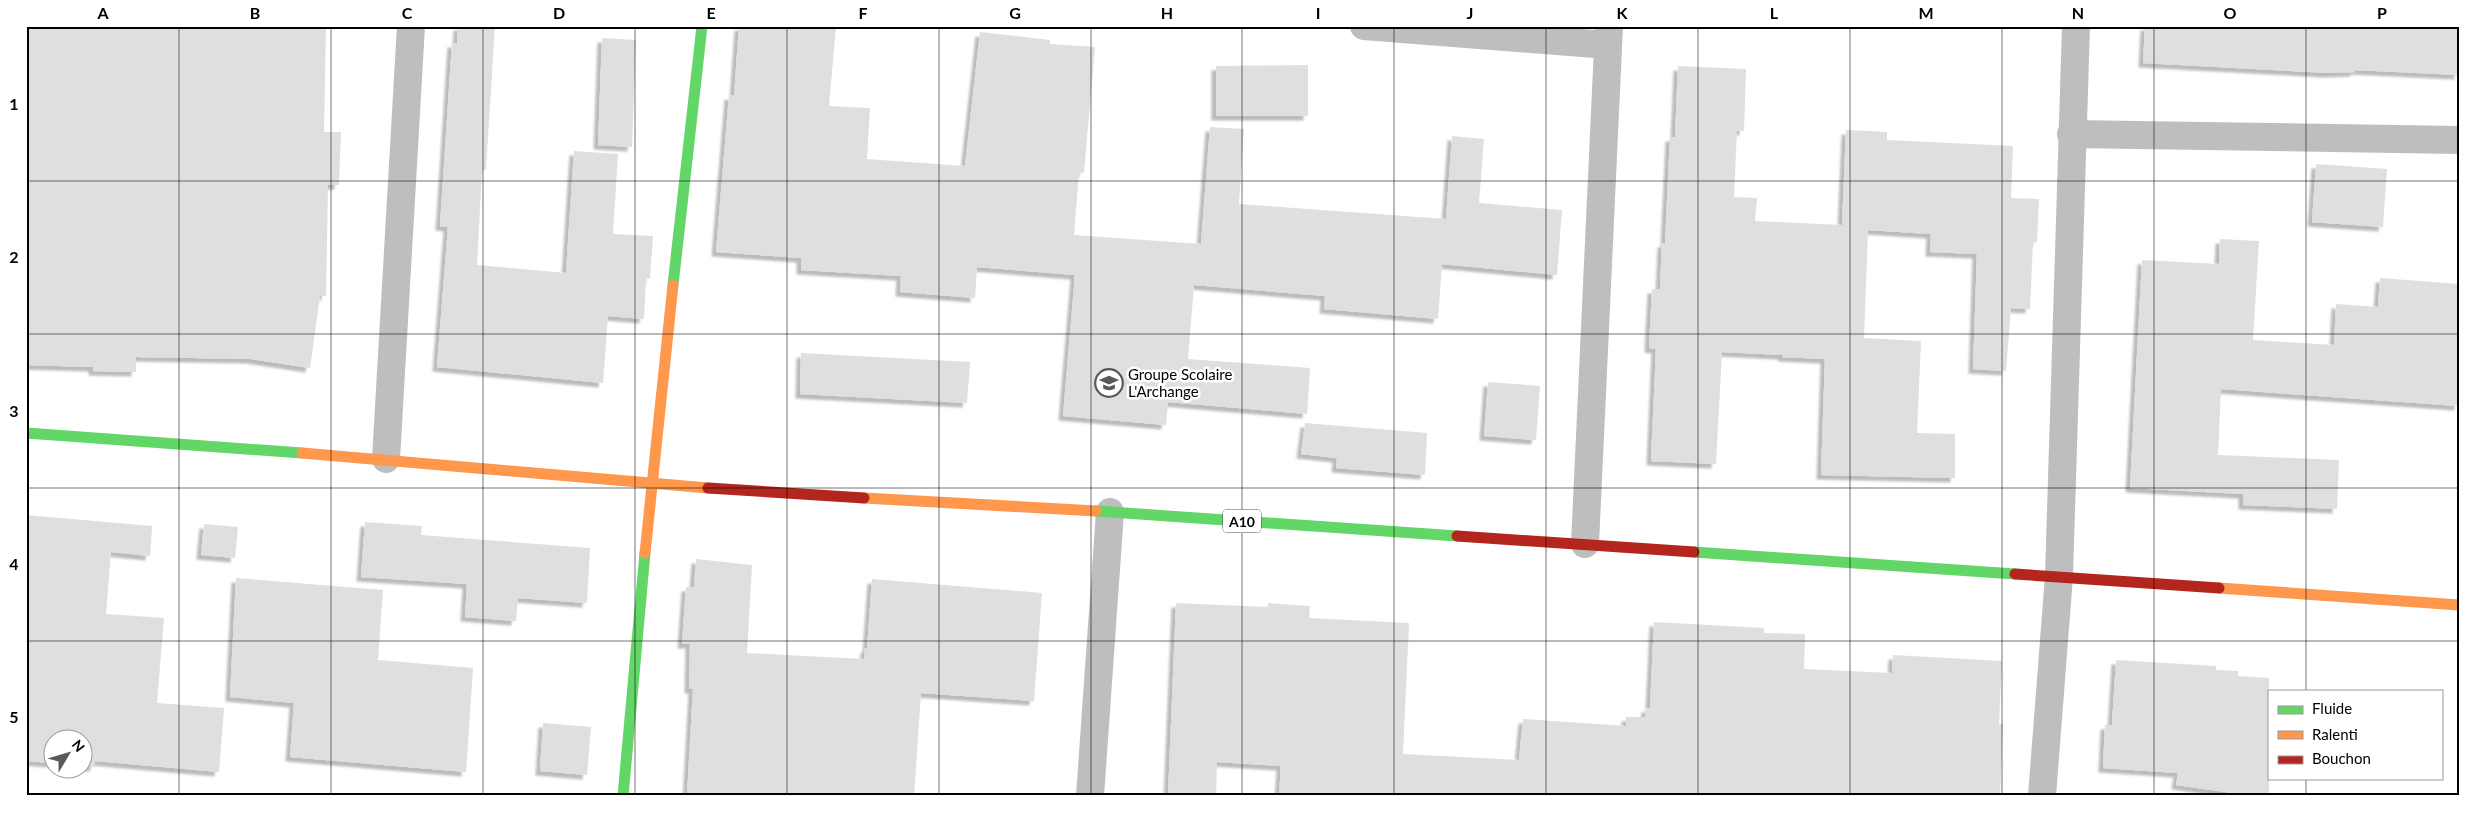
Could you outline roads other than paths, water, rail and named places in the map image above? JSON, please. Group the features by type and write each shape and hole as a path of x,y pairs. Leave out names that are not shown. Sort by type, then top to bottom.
{"main road":[{"path":"623,796 651,485 702,26"},
{"name":"A10","path":"26,433 386,460 651,485 1110,512 2459,605"}],"street":[{"path":"386,460 411,26"},
{"path":"1364,26 1608,36 1585,544"},
{"path":"2042,796 2059,576 2071,134 2076,26"},
{"path":"2071,134 2459,140"},
{"path":"1090,796 1110,512"}],"place":[{"name":"Groupe Scolaire L'Archange","path":"1109,383"}]}
